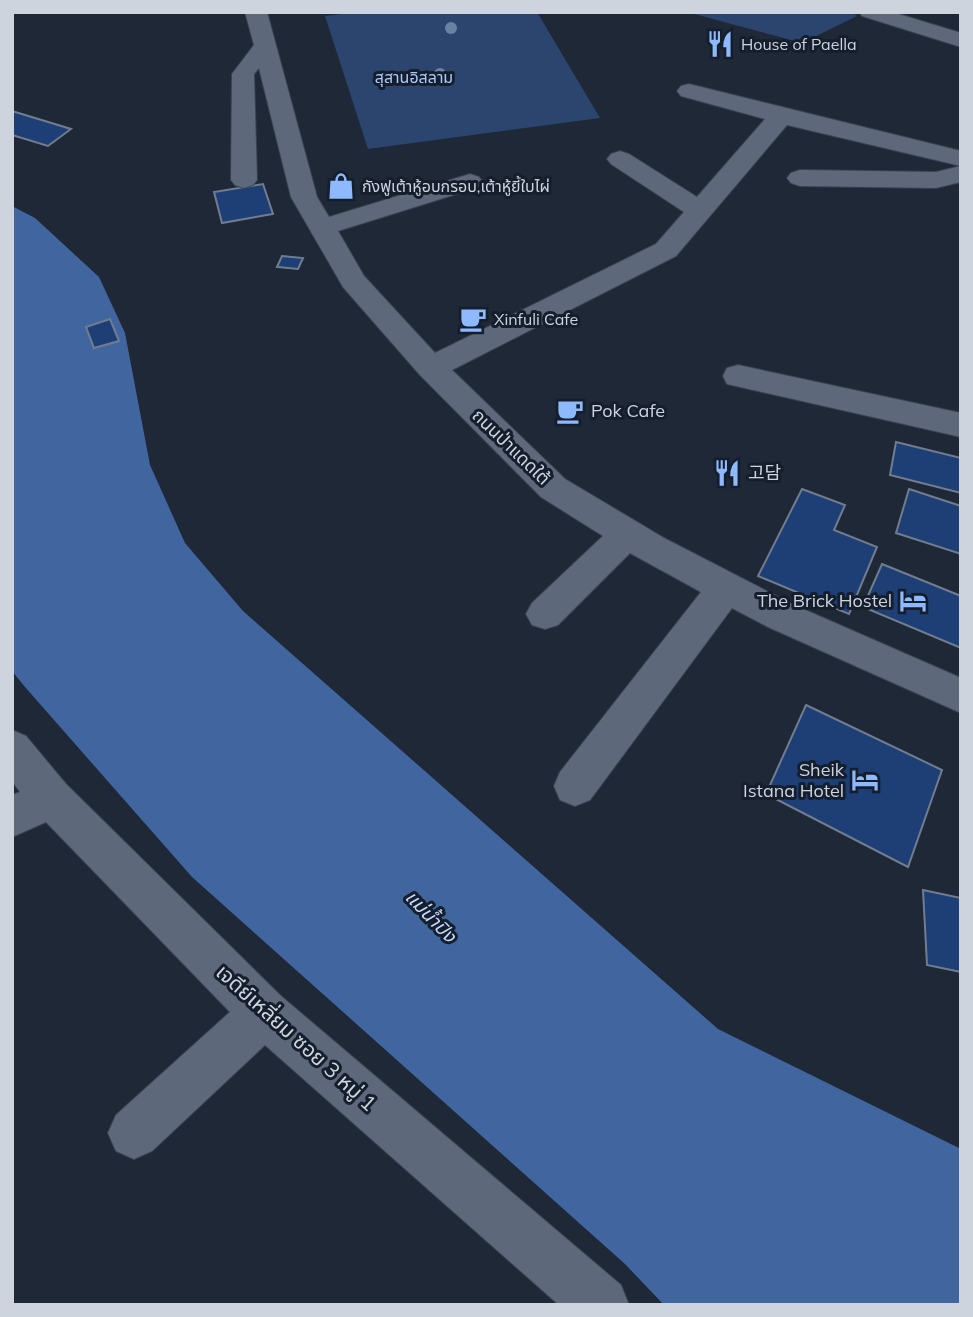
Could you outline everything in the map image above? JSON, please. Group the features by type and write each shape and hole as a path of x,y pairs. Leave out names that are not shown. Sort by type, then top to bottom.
{"street":[{"name":"ถนนป่าแดดใต้","path":"256,12 304,197 353,281 431,368 553,488 627,534 781,616 961,696"},
{"path":"869,12 961,40"},
{"path":"244,180 243,74 265,45"},
{"path":"689,91 961,159"},
{"path":"431,368 666,250 781,116"},
{"path":"620,159 700,211"},
{"path":"800,178 936,180 961,174"},
{"path":"321,228 470,181"},
{"path":"738,376 961,425"},
{"path":"545,614 627,534"},
{"path":"575,786 726,587"},
{"name":"เจดีย์เหลี่ยม ซอย 3 หมู่ 1","path":"12,749 31,808 601,1305"},
{"path":"134,1133 264,1013"}],"green space":[{"name":"สุสานอิสลาม","path":"360,12 537,12 600,118 368,149 325,16"},
{"path":"687,12 852,12 857,16 802,43"}],"water":[{"name":"แม่น้ำปิง","path":"12,206 35,218 99,277 125,333 150,465 185,543 243,611 718,1029 961,1149 961,1305 664,1305 625,1264 192,877 25,687 12,671"}],"building":[{"path":"12,111 71,129 48,146 12,135"},
{"path":"263,184 273,214 222,223 214,192"},
{"path":"282,256 303,258 298,269 277,267"},
{"path":"110,319 119,341 94,348 86,327"},
{"path":"896,442 961,458 961,493 890,475"},
{"path":"802,489 845,505 834,530 877,547 849,614 758,576"},
{"path":"909,489 961,506 961,554 896,533"},
{"name":"The Brick Hostel","path":"882,564 961,596 961,648 863,607"},
{"path":"806,705 942,770 908,867 766,794"},
{"path":"923,890 961,898 961,972 927,965"}],"place":[{"name":"House of Paella","path":"720,44"},
{"name":"กังฟูเต้าหู้อบกรอบ,เต้าหู้ยี้ใบไผ่","path":"341,186"},
{"name":"Xinfuli Cafe","path":"473,319"},
{"name":"Pok Cafe","path":"570,411"},
{"name":"고담","path":"727,473"},
{"name":"The Brick Hostel","path":"913,601"},
{"name":"Sheik Istana Hotel","path":"865,780"}]}
